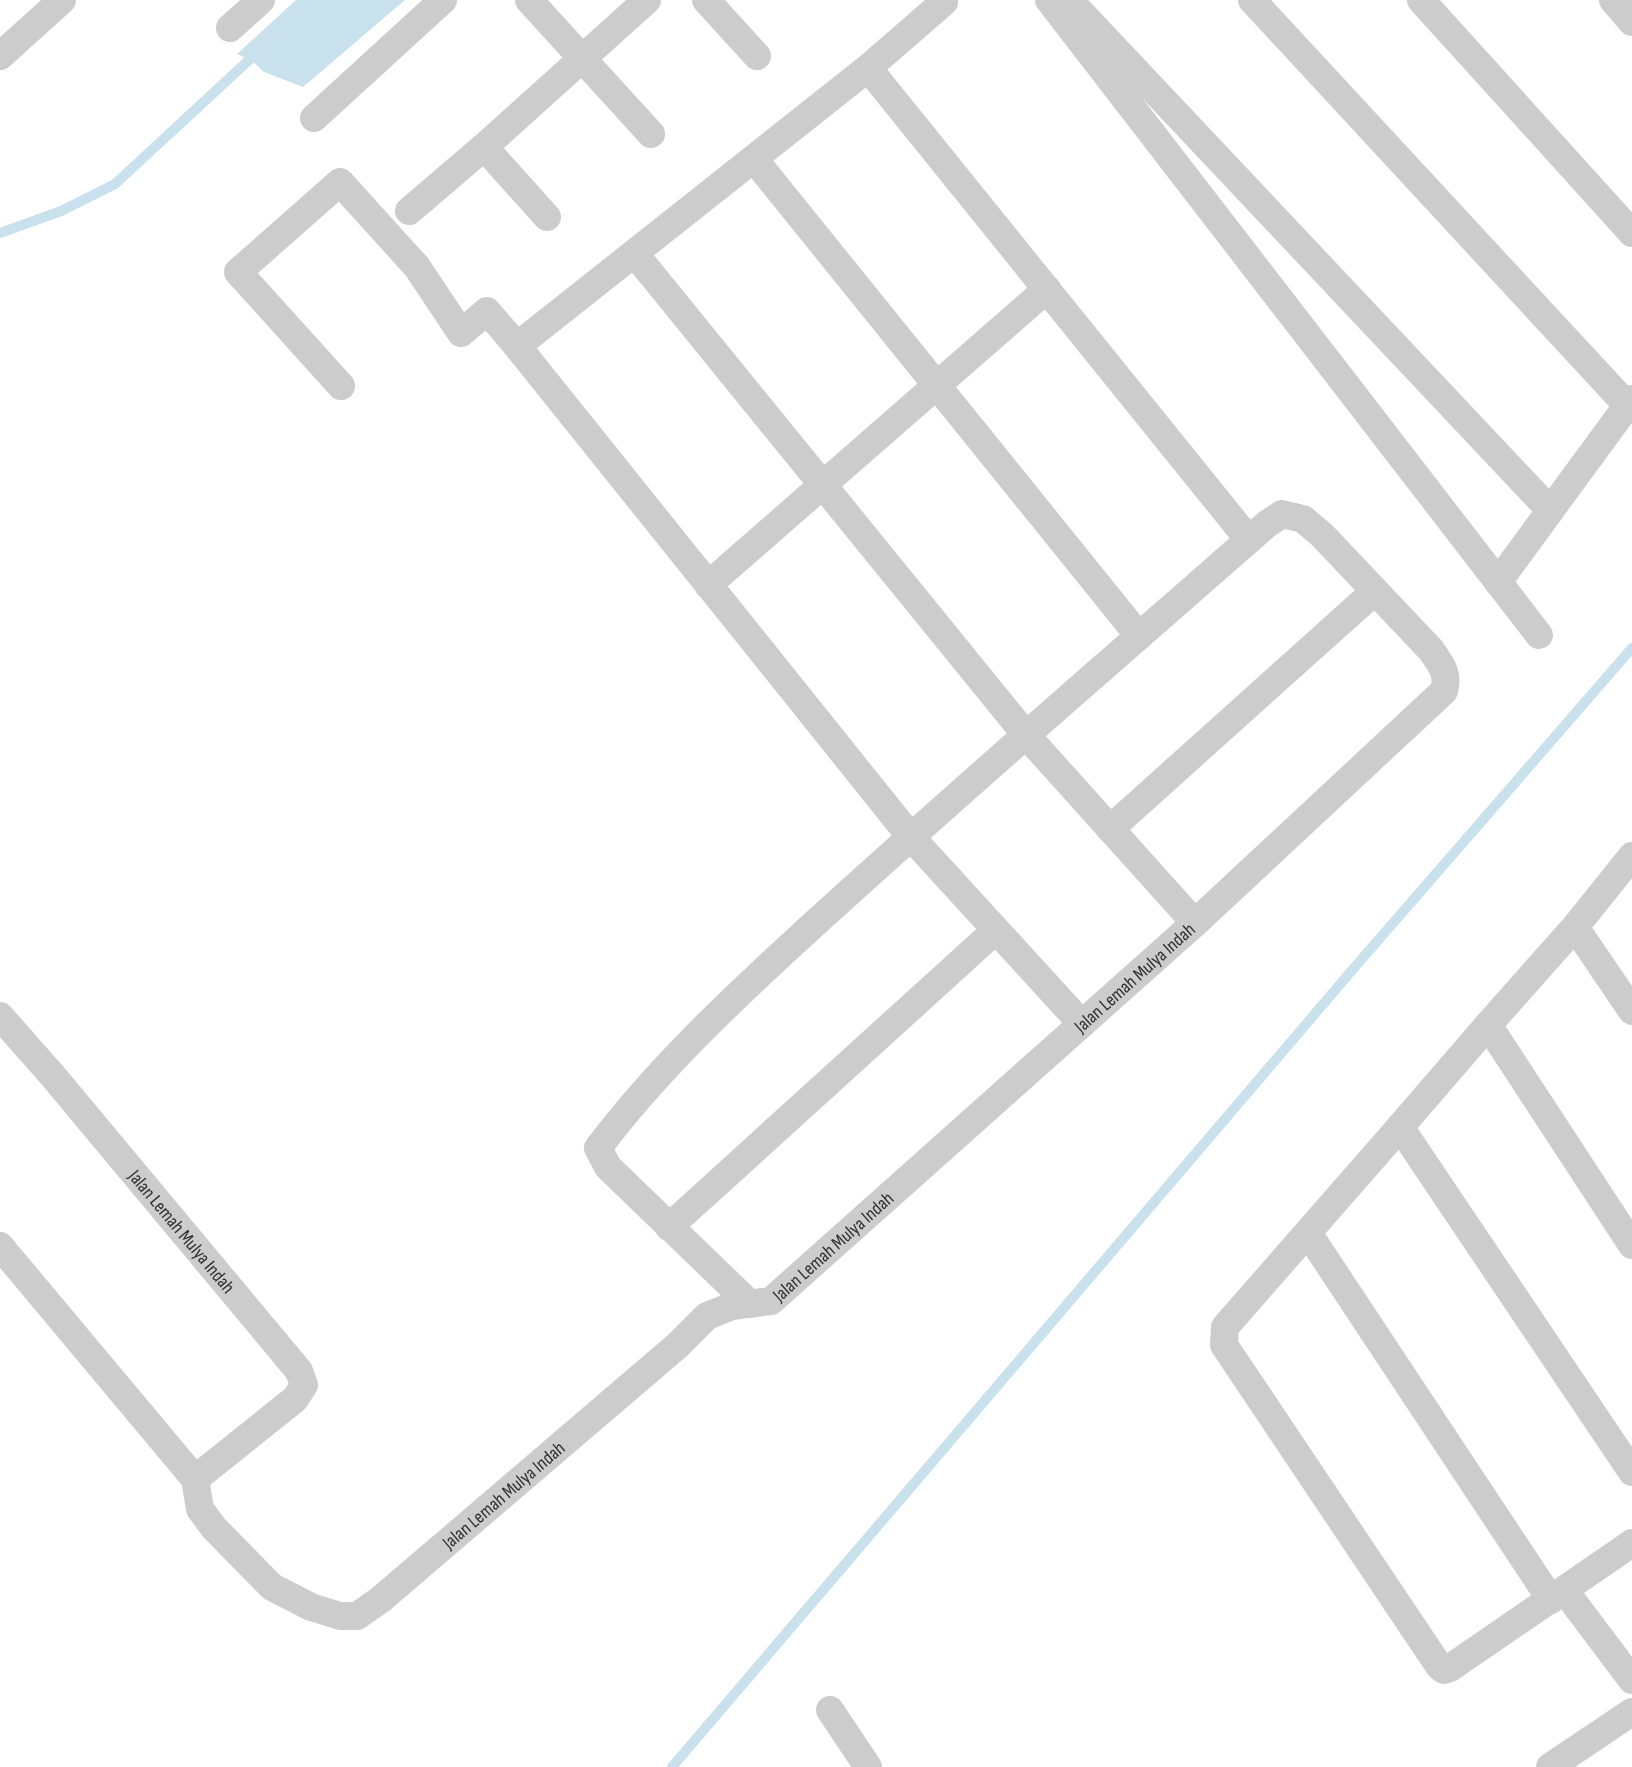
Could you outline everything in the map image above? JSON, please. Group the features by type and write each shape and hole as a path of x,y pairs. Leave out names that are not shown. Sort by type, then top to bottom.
{"street":[{"path":"0,56 62,0"},
{"path":"230,28 261,0"},
{"path":"314,118 443,0"},
{"path":"530,0 652,134"},
{"path":"409,211 484,147 647,0"},
{"path":"706,0 757,56"},
{"path":"1049,0 1539,635"},
{"path":"1069,0 1550,510"},
{"path":"1252,0 1629,401 1498,582"},
{"path":"1421,0 1632,233"},
{"path":"1612,0 1632,22"},
{"path":"518,346 868,68 944,2"},
{"path":"750,1304 608,1168 598,1148 644,1092 715,1015 910,836 1249,540 868,68"},
{"path":"484,147 547,217"},
{"path":"754,159 1139,636"},
{"path":"341,386 238,272 340,182 417,267 461,333 487,311 518,346 910,836 1082,1024"},
{"path":"635,254 1026,735 1195,923"},
{"path":"708,585 1047,289"},
{"name":"Jalan Lemah Mulya Indah","path":"0,1246 194,1479 200,1509 214,1528 272,1587 311,1607 340,1616 357,1616 387,1593 678,1345 708,1316 732,1306 771,1302 1195,923 1444,691 1447,680 1445,671 1431,650 1322,535 1303,519 1282,514 1249,540"},
{"path":"1110,828 1375,591"},
{"path":"1632,856 1575,927 1225,1327 1224,1345 1439,1666 1444,1670 1450,1668 1632,1543"},
{"path":"1575,927 1632,1011"},
{"path":"669,1227 996,930"},
{"name":"Jalan Lemah Mulya Indah","path":"0,1016 54,1076 299,1371 304,1385 296,1399 194,1479"},
{"path":"1488,1025 1632,1245"},
{"path":"1400,1127 1632,1472"},
{"path":"1308,1232 1558,1595 1632,1680"},
{"path":"830,1710 868,1767"},
{"path":"1550,1767 1632,1712"}],"water":[{"path":"296,0 405,0 303,87 264,72 251,60 237,54"}],"waterway":[{"path":"0,233 61,211 115,184 249,60"},
{"path":"672,1767 1354,968 1632,648"}]}
